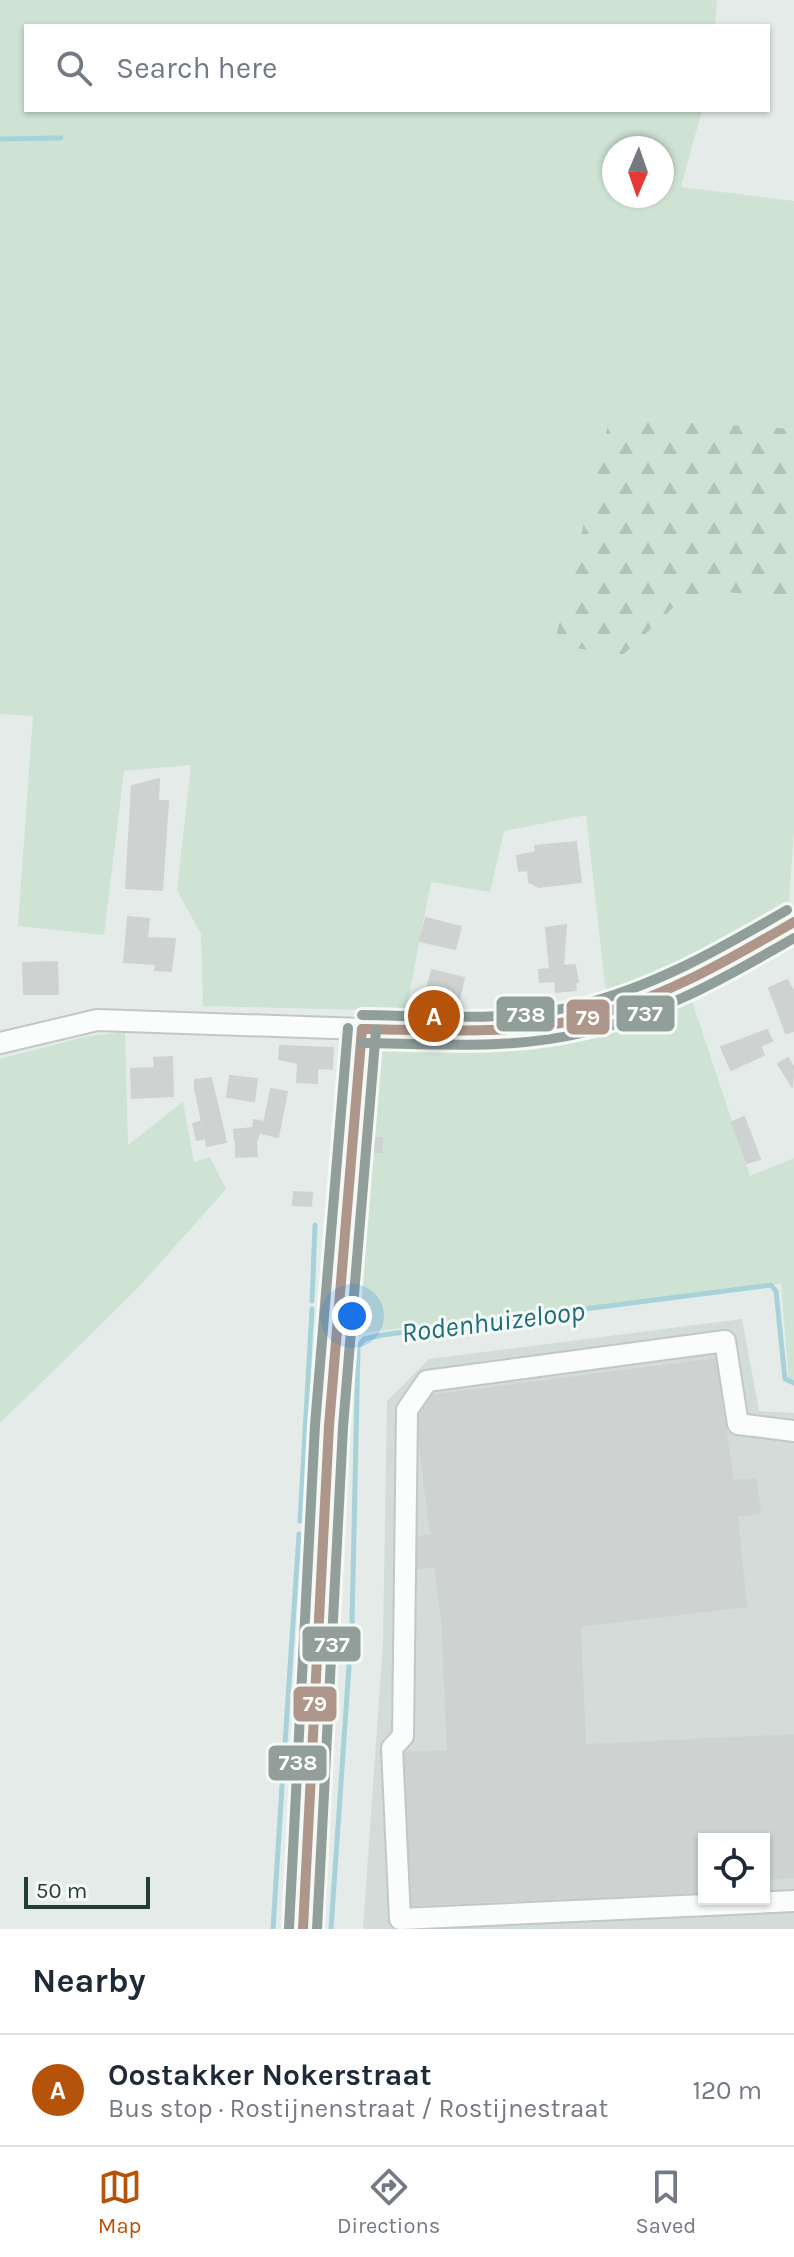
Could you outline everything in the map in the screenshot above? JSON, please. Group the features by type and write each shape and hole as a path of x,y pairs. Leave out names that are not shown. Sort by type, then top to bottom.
{"street":[{"path":"0,1043 97,1020 494,1031 580,1020 683,984 794,922"},
{"path":"303,1929 329,1426 362,1029"},
{"path":"794,1431 738,1424 725,1341 427,1381 407,1410 403,1736 392,1748 400,1919 794,1901"}],"shaded area":[{"path":"742,1319 759,1411 794,1413 794,1929 363,1929 383,1642 387,1401 429,1359"}],"green space":[{"path":"0,0 717,0 715,24 24,24 24,112 701,112 681,187 794,201 794,429 610,417 623,655 675,606 719,592 794,596 794,829 789,901 688,964 606,994 586,815 504,831 490,892 431,882 406,1011 203,1006 201,934 177,890 191,765 124,771 104,935 18,926 33,716 0,714"},
{"path":"610,417 794,429 794,596 719,592 675,606 623,655 554,645"},
{"path":"690,995 750,1176 794,1158 794,1382 789,1383 781,1284 361,1333 367,1053 374,1047 385,1045 489,1044 567,1037 618,1024"},
{"path":"125,1032 128,1145 183,1102 194,1162 210,1157 226,1189 136,1290 0,1423 0,1059 88,1036"}],"building":[{"path":"159,779 158,801 168,801 162,890 126,888 132,786"},
{"path":"576,842 581,882 539,887 529,882 528,870 519,871 517,856 536,852 535,846"},
{"path":"128,917 149,919 147,938 175,939 171,971 155,970 156,964 124,962"},
{"path":"426,918 461,927 455,949 420,941"},
{"path":"566,925 563,966 575,965 578,982 575,983 576,990 556,992 555,981 540,982 539,970 550,969 546,928"},
{"path":"57,962 58,994 24,994 23,963"},
{"path":"432,970 464,978 458,1005 425,997"},
{"path":"787,980 794,992 794,1031 786,1033 769,988"},
{"path":"767,1030 772,1041 760,1046 764,1055 731,1070 721,1047"},
{"path":"280,1046 333,1048 332,1069 317,1068 317,1083 297,1082 298,1063 279,1059"},
{"path":"172,1057 173,1096 132,1098 131,1069 155,1068 154,1058"},
{"path":"788,1058 794,1068 792,1086 778,1064"},
{"path":"230,1076 257,1079 254,1101 227,1097"},
{"path":"211,1078 226,1142 207,1146 195,1080"},
{"path":"271,1089 287,1092 278,1137 262,1133"},
{"path":"744,1117 760,1159 747,1163 732,1122"},
{"path":"254,1120 264,1122 256,1141 257,1156 236,1157 236,1143 239,1142 235,1141 234,1130 253,1128"},
{"path":"200,1122 204,1138 197,1140 193,1124"},
{"path":"368,1138 382,1138 382,1152 368,1152"},
{"path":"294,1192 312,1193 311,1206 293,1205"},
{"path":"715,1359 733,1481 756,1479 760,1513 737,1516 746,1606 580,1626 585,1745 794,1735 794,1877 770,1879 770,1833 698,1833 698,1892 407,1905 401,1753 448,1751 442,1619 435,1566 411,1569 411,1543 418,1537 431,1535 417,1422 429,1396"}],"waterway":[{"path":"0,139 61,138"},
{"path":"312,1301 315,1225"},
{"name":"Rodenhuizeloop","path":"331,1929 352,1622 358,1347 364,1339 771,1285 776,1291 785,1379 794,1383"},
{"path":"300,1521 312,1309"},
{"path":"284,1758 299,1534"},
{"path":"273,1929 283,1770"}],"transit line":[{"name":"738","path":"362,1015 496,1016 576,1006 658,978 711,953 787,910"},
{"name":"79","path":"362,1029 496,1030 550,1025 605,1013 662,992 794,922"},
{"name":"737","path":"362,1043 500,1044 582,1033 665,1006 718,981 794,938"},
{"name":"738","path":"289,1928 315,1425 348,1028"},
{"name":"79","path":"303,1929 329,1426 362,1029"},
{"name":"737","path":"317,1929 343,1427 376,1030"}],"place":[{"name":"Oostakker Nokerstraat","path":"434,1016"}]}
